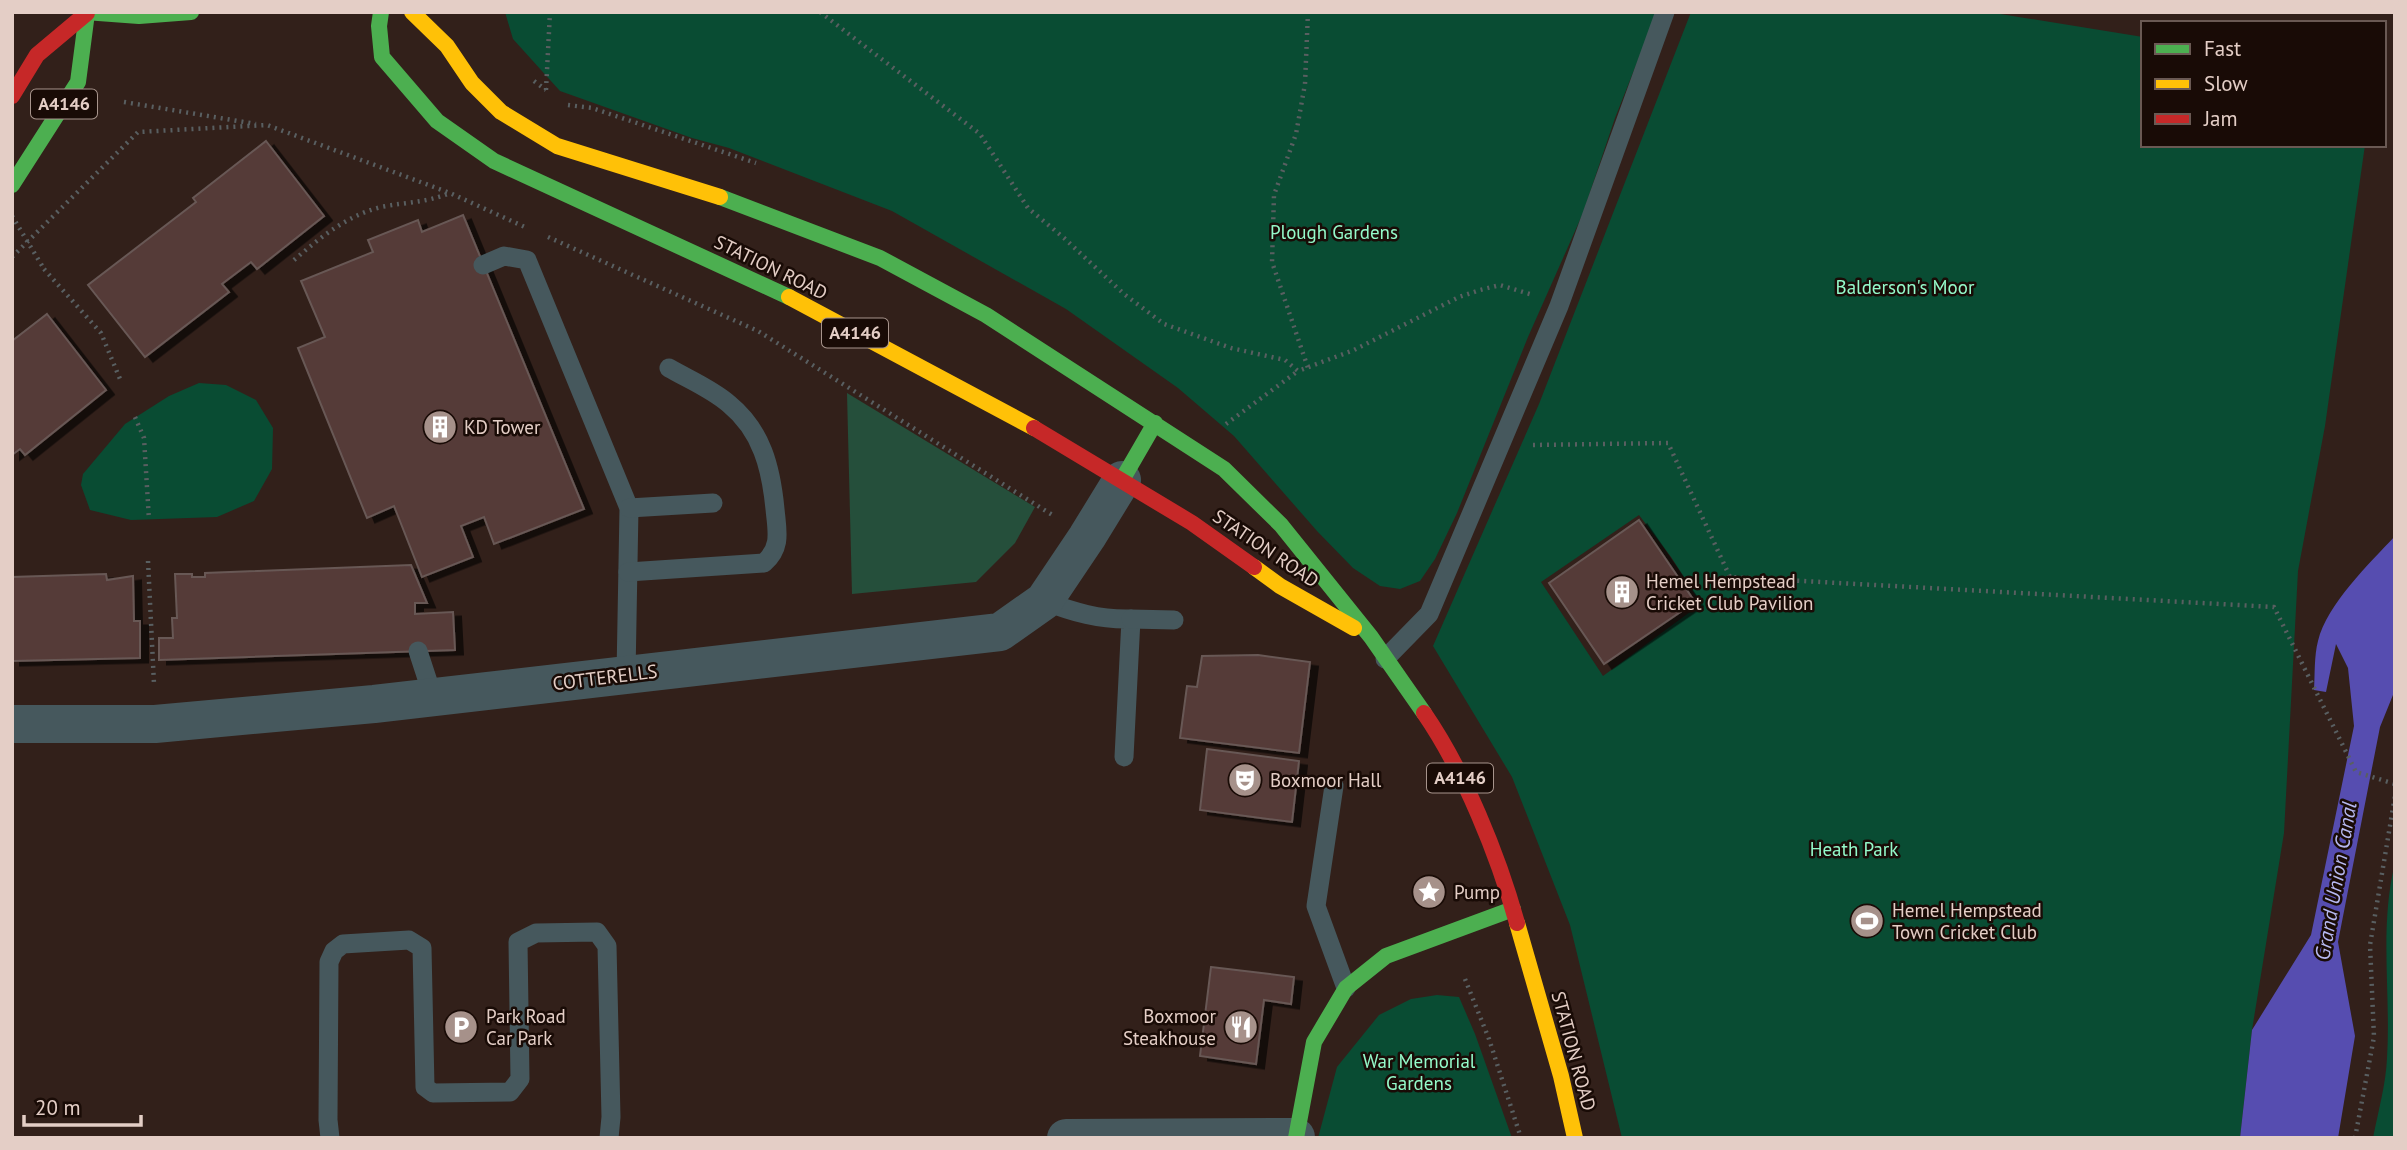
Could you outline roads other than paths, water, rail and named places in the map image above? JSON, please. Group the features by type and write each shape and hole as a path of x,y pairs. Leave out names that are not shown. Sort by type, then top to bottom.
{"main road":[{"path":"86,13 139,16 191,12"},
{"name":"STATION ROAD","path":"381,12 379,26 382,57 438,121 494,162 784,295 1027,424 1192,523 1280,586 1371,637"},
{"name":"STATION ROAD","path":"412,12 447,46 472,83 501,112 558,146 744,204 880,258 986,315 1224,469 1281,525 1371,637 1442,739 1483,828 1513,909 1561,1076 1575,1138"},
{"name":"A4146","path":"12,96 37,55 86,13"},
{"name":"A4146","path":"12,185 78,82 86,13"},
{"path":"1122,480 1155,423"},
{"path":"1296,1138 1314,1042 1346,988 1386,956 1513,909"}],"street":[{"name":"COTTERELLS","path":"12,724 155,724 433,697 1000,632 1044,601 1122,480"},
{"path":"1066,1138 1296,1138"}],"lane":[{"path":"1385,659 1429,614 1559,306 1665,12"},
{"path":"483,265 504,256 527,260 629,508 626,675"},
{"path":"628,572 764,563 773,555 778,541 772,475 759,439 729,404 669,368"},
{"path":"629,508 713,503"},
{"path":"1044,601 1078,614 1117,620 1174,620"},
{"path":"1124,757 1132,619"},
{"path":"418,651 433,697"},
{"path":"1334,786 1317,906 1346,988"},
{"path":"329,1129 329,962 334,951 344,944 410,940 422,948 425,1087 433,1093 510,1092 520,1079 518,942 536,933 597,932 607,946 611,1116 608,1138"}],"water":[{"name":"Grand Union Canal","path":"2395,536 2395,690 2380,727 2338,942 2355,1036 2338,1138 2240,1138 2252,1030 2311,935 2354,726 2348,668 2336,644 2326,692 2314,690 2318,641 2339,599"}],"place":[{"name":"KD Tower","path":"440,427"},
{"name":"Hemel Hempstead Cricket Club Pavilion","path":"1622,592"},
{"name":"Boxmoor Hall","path":"1245,780"},
{"name":"Pump","path":"1429,892"},
{"name":"Hemel Hempstead Town Cricket Club","path":"1867,921"},
{"name":"Park Road Car Park","path":"461,1027"},
{"name":"Boxmoor Steakhouse","path":"1241,1027"}],"park label":[{"name":"Plough Gardens","path":"1334,232"},
{"name":"Balderson's Moor","path":"1905,287"},
{"name":"Heath Park","path":"1854,849"},
{"name":"War Memorial Gardens","path":"1419,1072"}]}
